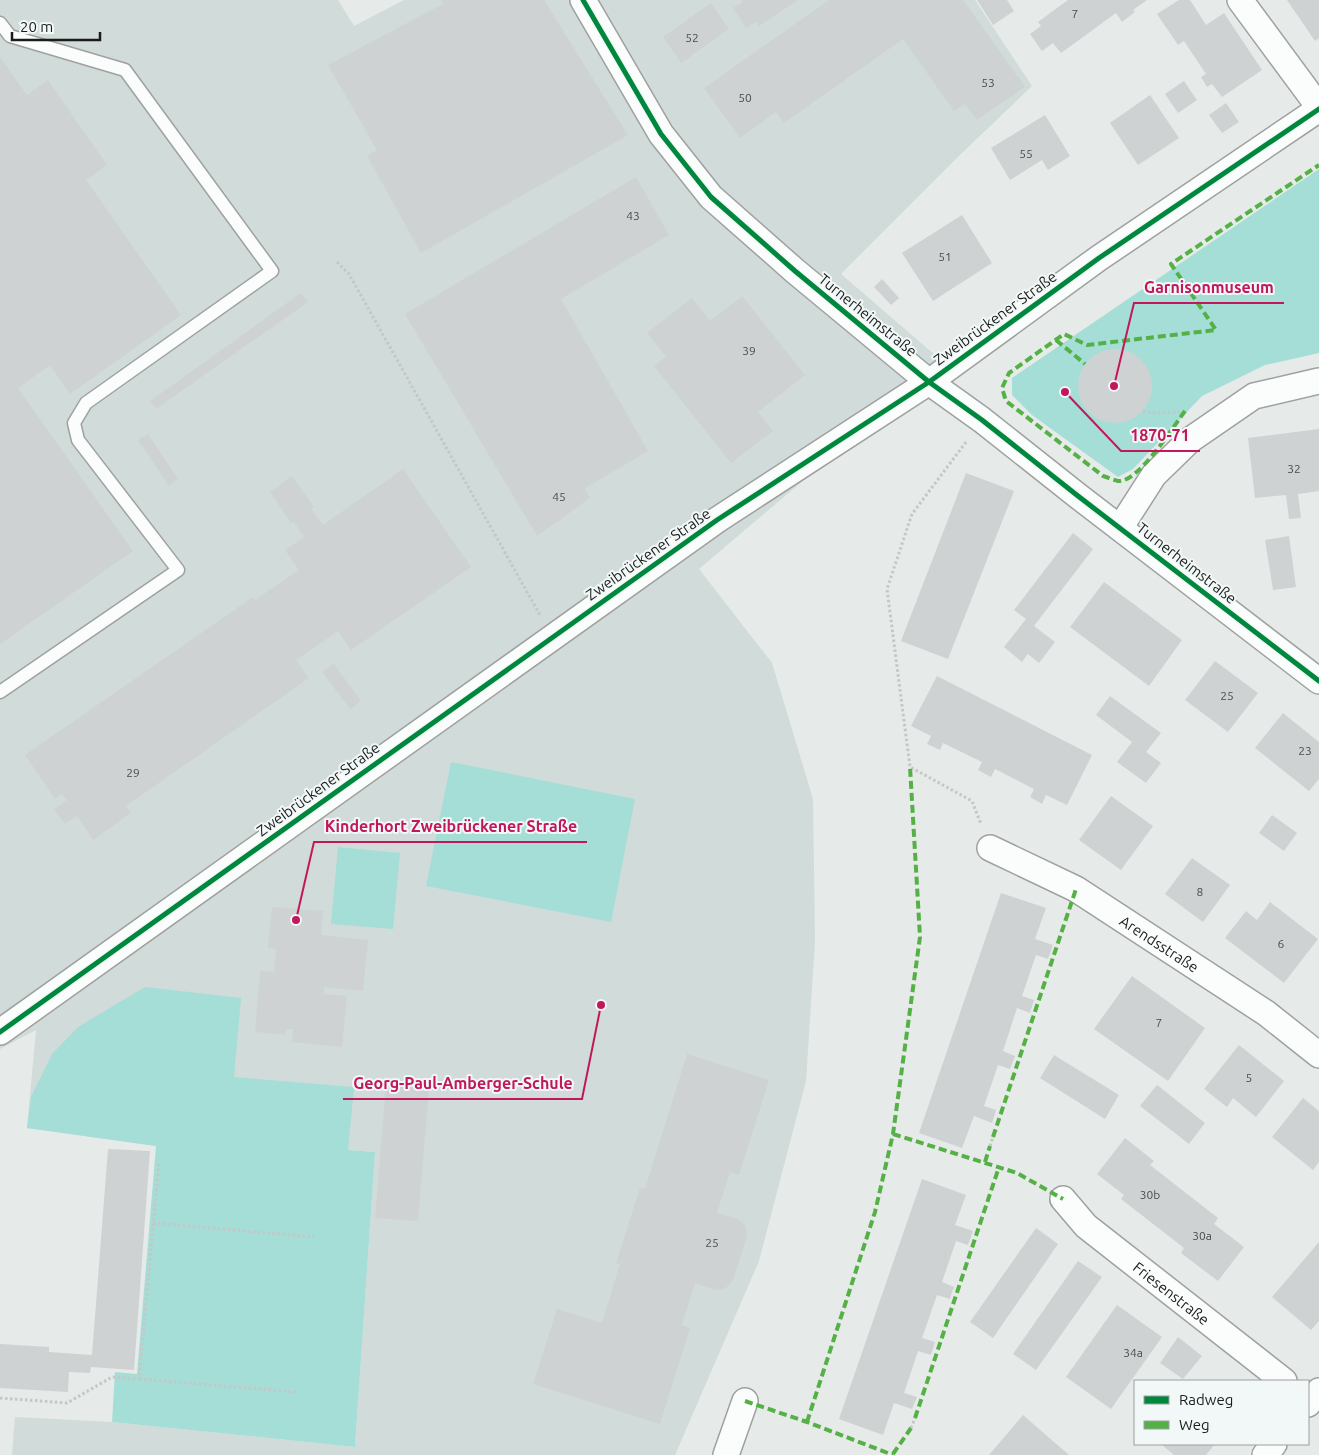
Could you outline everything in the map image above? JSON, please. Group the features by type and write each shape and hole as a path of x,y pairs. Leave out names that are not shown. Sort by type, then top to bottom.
{"street":[{"name":"Turnerheimstraße","path":"582,0 661,134 711,197 794,271 929,382 982,420 1319,681"},
{"path":"1240,0 1319,108"},
{"name":"Zweibrückener Straße","path":"0,1032 717,520 929,382 1099,258 1319,108"},
{"path":"1120,528 1154,475 1190,440 1254,396 1319,381"},
{"name":"Arendsstraße","path":"990,848 1076,889 1266,1013 1319,1055"},
{"name":"Friesenstraße","path":"1063,1199 1086,1226 1283,1380"},
{"path":"726,1455 745,1401"},
{"path":"1265,1455 1273,1445"}],"lane":[{"path":"0,24 10,36 125,70 272,271 86,403 74,423 78,440 178,570 0,692"}],"path":[{"path":"337,262 349,274 552,637"},
{"path":"982,420 912,514 887,589 910,767 972,801 990,848"},
{"path":"990,1146 993,1138"},
{"path":"139,1379 159,1162"},
{"path":"153,1223 314,1237"},
{"path":"0,1398 67,1403 112,1377 296,1392"},
{"path":"911,1428 915,1418"}],"shaded area":[{"path":"0,0 338,0 354,26 404,0 975,0 1032,86 841,274 943,362 699,569 772,663 813,799 815,941 806,1081 759,1261 675,1455 12,1455 15,1417 112,1422 355,1447 375,1152 156,1146 27,1128 36,1030 0,1049"},
{"path":"1319,169 1319,353 1265,365 1202,396 1133,469 1118,477 1032,415 1012,395 1012,378"},
{"path":"451,762 635,799 611,922 426,886"},
{"path":"338,847 400,853 393,929 331,924"},
{"path":"145,987 241,998 234,1077 354,1087 348,1150 375,1152 355,1447 112,1422 115,1372 137,1374 156,1146 27,1128 31,1097 52,1054 78,1027"}],"building":[{"path":"544,0 628,135 421,253 367,156 377,150 328,65 443,4 441,1"},
{"path":"741,0 798,0 759,26 756,22 746,28 733,8 743,2"},
{"path":"829,0 963,0 1025,87 977,120 965,104 954,111 903,39 784,123 776,112 740,138 704,88"},
{"path":"977,0 1007,0 1014,11 993,25"},
{"path":"1068,0 1147,0 1133,10 1135,12 1122,22 1116,13 1061,53 1053,43 1042,51 1030,34 1041,26 1038,22"},
{"path":"1179,0 1190,0 1206,25 1224,13 1262,70 1222,97 1212,84 1207,87 1201,77 1206,74 1184,41 1178,45 1157,14"},
{"path":"1287,0 1319,0 1319,38 1315,41"},
{"path":"711,3 729,29 681,63 663,37"},
{"path":"0,57 27,95 48,80 107,165 86,180 181,315 70,394 50,365 18,388 133,551 0,644"},
{"path":"1184,81 1197,100 1178,113 1165,94"},
{"path":"1150,95 1179,138 1138,165 1110,123"},
{"path":"1226,103 1239,122 1222,133 1209,115"},
{"path":"1045,115 1070,156 1048,170 1042,160 1010,180 991,148"},
{"path":"636,177 669,235 561,299 648,451 585,488 590,498 537,536 405,314"},
{"path":"962,215 992,263 933,301 902,253"},
{"path":"882,279 899,298 891,305 874,287"},
{"path":"301,293 308,302 156,409 150,401"},
{"path":"742,296 805,375 758,412 773,431 731,463 654,366 666,356 647,333 692,298 710,321"},
{"path":"1115,349 1136,355 1146,365 1152,386 1146,407 1136,417 1115,423 1094,417 1084,407 1078,386 1084,365 1094,355"},
{"path":"1319,429 1319,491 1298,494 1301,518 1289,519 1286,495 1255,498 1248,438"},
{"path":"148,434 178,479 169,486 138,440"},
{"path":"403,469 471,567 351,650 338,631 296,660 309,678 126,806 131,813 93,840 77,816 65,824 54,809 67,800 62,794 55,799 25,755 253,597 255,600 299,570 285,550 304,537 294,522 291,523 270,492 292,476 314,507 311,509 323,525"},
{"path":"966,473 1014,491 948,659 901,641"},
{"path":"1073,533 1093,549 1034,626 1055,642 1039,663 1028,654 1022,662 1004,647 1026,619 1014,610"},
{"path":"1289,536 1296,587 1273,590 1265,540"},
{"path":"1104,582 1182,640 1149,686 1070,627"},
{"path":"1215,661 1258,693 1228,732 1185,700"},
{"path":"334,664 361,701 350,709 322,672"},
{"path":"937,676 1092,755 1067,805 1046,795 1042,804 1030,797 1034,789 995,769 991,777 978,770 982,762 943,743 940,750 927,744 931,736 911,726"},
{"path":"1110,696 1161,733 1146,752 1161,763 1146,783 1117,762 1132,742 1096,715"},
{"path":"1283,713 1319,742 1319,779 1309,791 1255,748"},
{"path":"1111,796 1153,826 1121,870 1079,840"},
{"path":"1272,815 1297,833 1284,851 1259,833"},
{"path":"1192,858 1230,885 1203,922 1165,894"},
{"path":"1001,893 1046,908 1035,939 1053,945 1048,959 1036,955 1022,996 1034,1000 1030,1013 1017,1008 1003,1051 1015,1056 1010,1069 998,1065 984,1106 996,1110 992,1123 974,1116 962,1148 919,1133"},
{"path":"1270,902 1318,939 1284,983 1225,938 1246,911 1257,920"},
{"path":"272,907 323,911 321,935 368,940 363,991 324,987 324,994 347,996 342,1047 292,1042 293,1029 286,1029 285,1035 255,1032 260,971 274,972 276,949 268,948"},
{"path":"1132,976 1205,1028 1168,1081 1094,1029"},
{"path":"1239,1045 1284,1081 1256,1117 1233,1098 1227,1107 1204,1089"},
{"path":"687,1054 769,1080 739,1175 730,1172 717,1213 738,1219 745,1225 747,1236 733,1280 726,1288 715,1290 695,1283 682,1325 690,1328 660,1424 533,1384 557,1309 602,1323 620,1264 616,1263 640,1188 645,1189"},
{"path":"1054,1055 1119,1095 1105,1119 1040,1078"},
{"path":"386,1085 429,1089 418,1221 375,1218"},
{"path":"1157,1085 1205,1123 1189,1144 1140,1106"},
{"path":"1303,1098 1319,1111 1319,1162 1313,1170 1272,1137"},
{"path":"1125,1138 1154,1161 1150,1165 1218,1218 1214,1224 1244,1247 1218,1281 1181,1253 1184,1248 1121,1199 1124,1195 1097,1174"},
{"path":"108,1149 150,1151 134,1370 91,1367 90,1373 69,1372 68,1392 0,1388 0,1344 49,1347 49,1352 92,1355"},
{"path":"922,1179 966,1195 955,1225 973,1231 968,1245 956,1241 942,1282 954,1287 950,1299 937,1295 922,1338 935,1342 931,1355 918,1351 904,1393 917,1397 912,1409 894,1403 883,1435 839,1419"},
{"path":"1036,1228 1058,1244 993,1338 970,1322"},
{"path":"1319,1242 1319,1321 1311,1330 1272,1297"},
{"path":"1078,1261 1102,1277 1036,1370 1013,1354"},
{"path":"1117,1305 1162,1337 1111,1409 1066,1377"},
{"path":"1178,1337 1202,1356 1183,1379 1160,1363"},
{"path":"1023,1415 1069,1455 989,1455"},
{"path":"1162,1445 1214,1445 1206,1455 1174,1455"}],"marked path":[{"path":"1185,411 1145,464 1126,479 1118,481 1103,476 1006,401 1002,388 1009,373 1064,334 1087,345 1216,330 1171,264 1319,165"},
{"path":"1056,340 1085,364"},
{"path":"807,1422 875,1212 893,1134 920,937 910,767"},
{"path":"993,1137 1076,889"},
{"path":"893,1134 1017,1173 1063,1199"},
{"path":"985,1162 990,1146"},
{"path":"915,1418 999,1167"},
{"path":"745,1401 807,1422 893,1455"},
{"path":"893,1454 911,1428"}],"cycle path":[{"path":"583,0 661,134 711,197 795,271 929,382 982,420 1319,681"},
{"path":"0,1032 717,520 929,382 1099,258 1319,109"}],"place":[{"name":"Garnisonmuseum","path":"1114,386"},
{"name":"1870-71","path":"1065,392"},
{"name":"Kinderhort Zweibrückener Straße","path":"296,920"},
{"name":"Georg-Paul-Amberger-Schule","path":"601,1005"}]}
